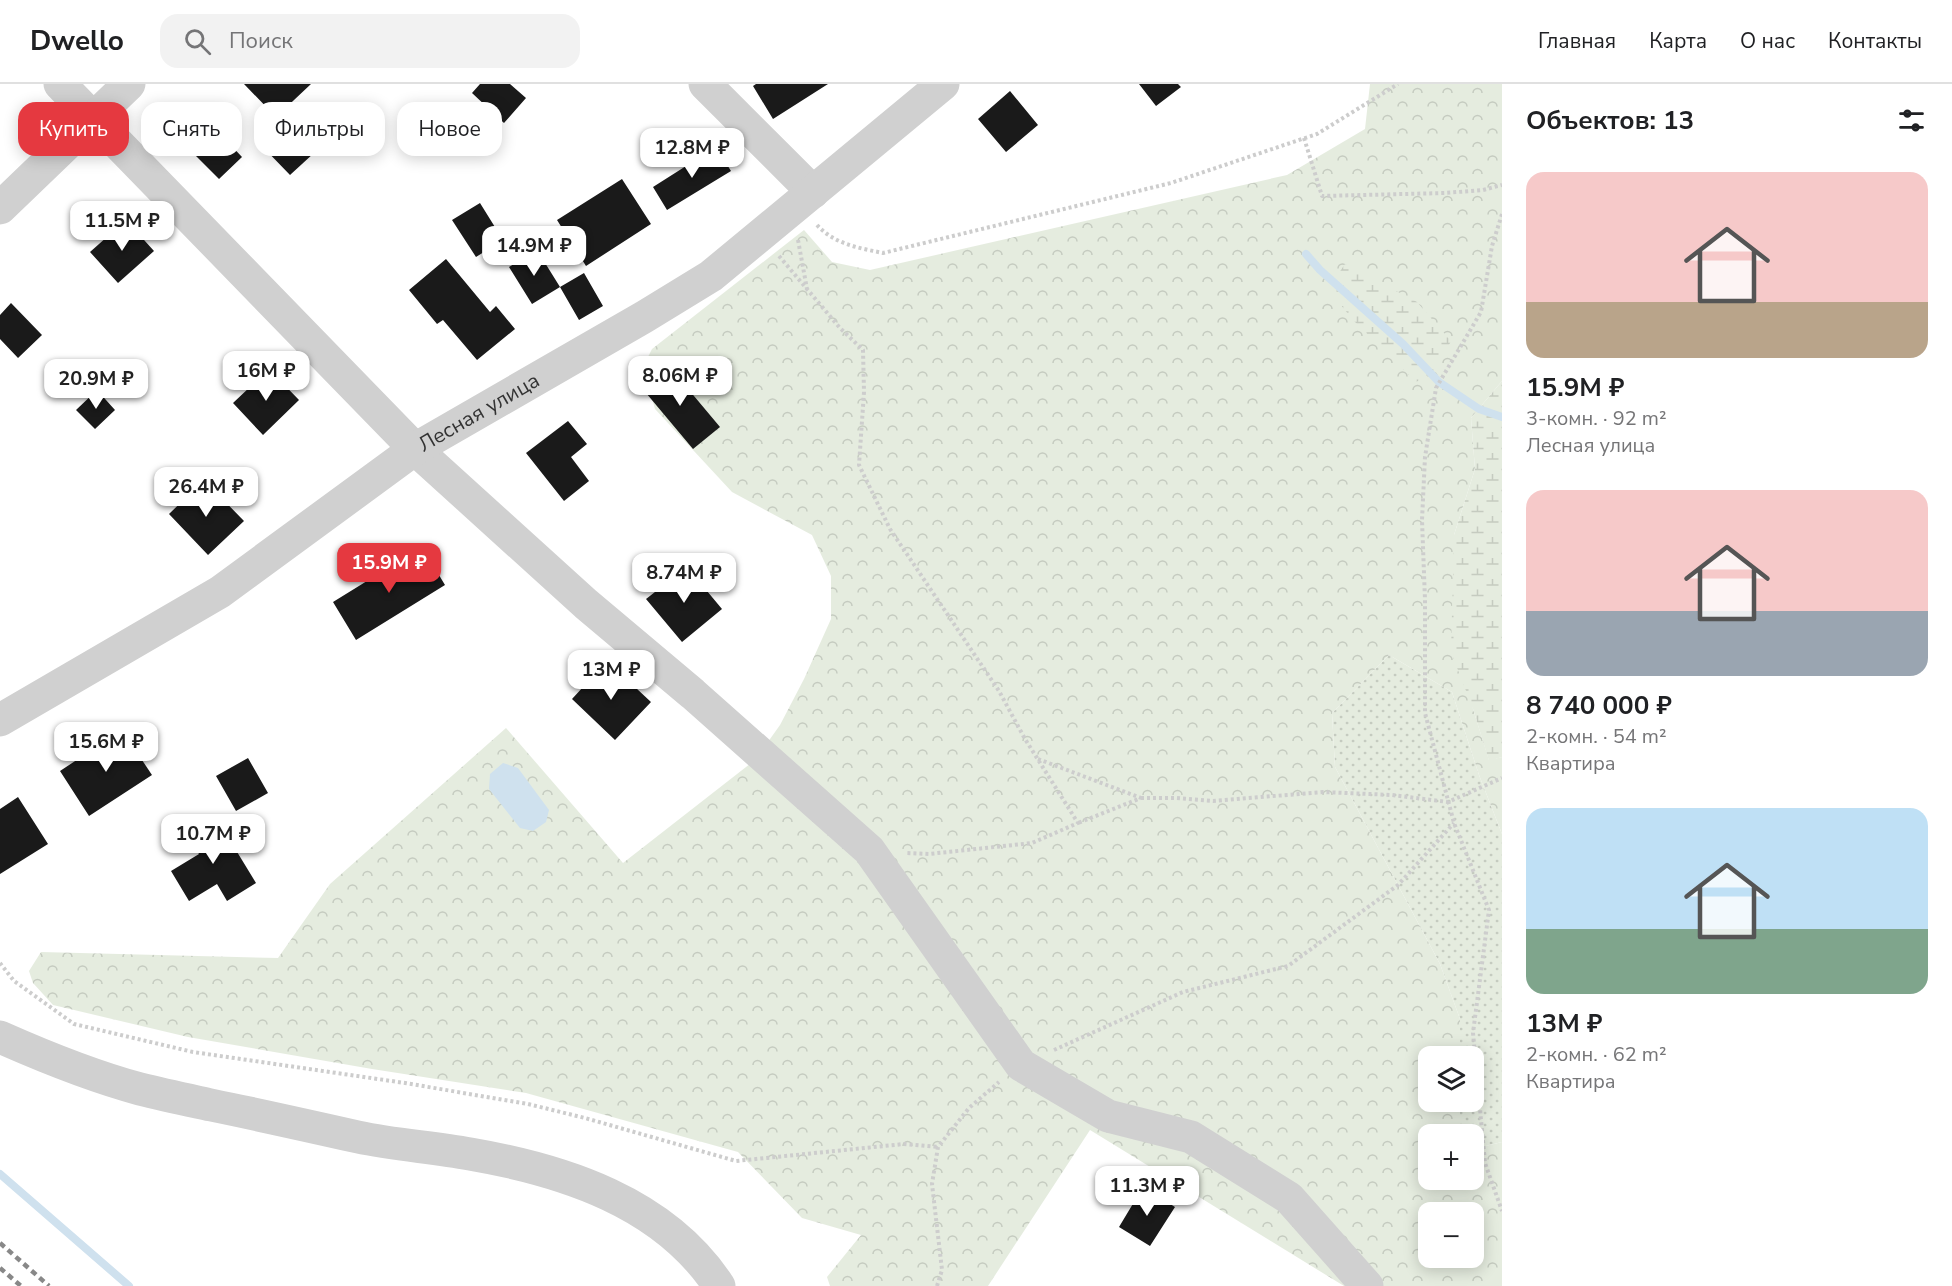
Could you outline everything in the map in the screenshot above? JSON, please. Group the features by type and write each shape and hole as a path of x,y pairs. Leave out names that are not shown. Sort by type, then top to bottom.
{"street":[{"path":"60,84 78,102"},
{"path":"110,102 129,84"},
{"path":"705,84 801,202"},
{"name":"Лесная улица","path":"0,720 220,592 415,449 654,312 711,276 944,84"},
{"path":"129,154 415,449 586,604 693,694 869,850 1021,1065 1108,1116 1191,1137 1289,1198 1367,1286"},
{"path":"0,208 54,156"},
{"path":"0,1037 42,1056 139,1089 376,1141 470,1154 533,1167 590,1186 620,1199 647,1215 673,1235 697,1257 719,1286"}],"path":[{"path":"801,202 821,230 845,245 883,253 1171,183 1317,134 1398,84"},
{"path":"1304,138 1322,195 1445,193 1483,190 1502,185"},
{"path":"801,202 807,290"},
{"path":"1502,214 1492,246 1481,312 1436,388 1425,457 1422,520 1425,713 1454,823 1489,910 1473,1033 1485,1163 1502,1211"},
{"path":"761,234 807,290 863,350 864,392 859,465 890,530 999,691 1078,823"},
{"path":"1038,759 1141,798 1213,801 1323,792 1392,795 1448,802 1502,778"},
{"path":"869,850 929,854 1032,843 1141,798"},
{"path":"937,1286 942,1269 932,1184 938,1147 969,1108 1021,1065 1183,992 1288,966 1398,885 1454,823"},
{"path":"0,963 14,981 74,1024 193,1052 405,1083 528,1104 736,1161 904,1144 938,1147"}],"green space":[{"path":"1370,84 1502,84 1502,381 1471,418 1475,469 1454,535 1473,709 1489,760 1502,757 1502,834 1479,775 1452,692 1389,655 1332,713 1335,767 1440,964 1460,1019 1460,1046 1418,1046 1418,1112 1460,1112 1460,1124 1418,1124 1418,1190 1484,1190 1484,1146 1502,1142 1502,1286 1344,1286 1090,1130 988,1286 830,1286 827,1277 861,1235 802,1218 738,1152 526,1093 188,1037 53,1005 33,983 29,971 41,952 278,958 330,884 506,728 623,863 755,760 780,725 831,619 831,576 812,535 732,492 655,409 643,367 652,349 804,230 832,262 870,270 1287,175 1365,129"},
{"path":"1345,264 1417,302 1451,341 1435,372 1416,382 1353,320 1328,289"},
{"path":"1502,381 1502,757 1489,761 1473,709 1451,652 1454,535 1475,469 1471,418"},
{"path":"1389,655 1452,692 1479,775 1502,834 1502,1142 1484,1146 1484,1124 1460,1124 1460,1112 1484,1112 1484,1046 1460,1046 1460,1019 1440,964 1335,767 1332,713"}],"water":[{"path":"503,763 518,768 549,810 546,822 533,831 520,828 489,789 490,774"}],"building":[{"path":"244,84 311,84 292,102 261,102"},
{"path":"480,84 510,84 526,98 504,123 502,121 502,102 482,102 472,93"},
{"path":"756,84 828,84 773,119 753,86"},
{"path":"1139,84 1178,84 1181,87 1156,106"},
{"path":"1010,91 1038,125 1006,152 978,119"},
{"path":"716,147 731,171 667,210 653,187"},
{"path":"196,156 241,156 219,179"},
{"path":"272,156 311,156 290,175"},
{"path":"622,179 651,224 586,266 557,220"},
{"path":"480,203 503,240 476,257 452,220"},
{"path":"126,220 154,251 118,283 90,252"},
{"path":"537,250 560,287 532,304 509,267"},
{"path":"446,259 490,312 496,306 515,329 477,360 443,320 437,324 409,290"},
{"path":"584,273 603,306 579,320 560,287"},
{"path":"11,303 42,335 18,358 0,339 0,315"},
{"path":"668,365 720,427 693,449 641,387"},
{"path":"269,369 299,400 263,435 233,403"},
{"path":"97,390 115,410 95,429 76,410"},
{"path":"568,421 587,444 571,457 589,481 564,501 526,453"},
{"path":"204,480 244,521 208,555 169,514"},
{"path":"422,547 445,585 356,640 333,602"},
{"path":"687,567 722,609 682,642 646,599"},
{"path":"607,661 651,702 615,740 572,699"},
{"path":"122,730 152,775 89,816 60,771"},
{"path":"248,758 268,793 236,811 216,776"},
{"path":"18,797 48,844 0,874 0,809"},
{"path":"217,819 256,883 227,901 217,884 189,901 171,871 199,854 188,837"},
{"path":"1143,1187 1175,1207 1150,1246 1119,1227"}],"waterway":[{"path":"1306,254 1320,270 1403,344 1439,382 1479,409 1502,417"},
{"path":"0,1174 129,1286"}],"railway":[{"path":"0,1243 49,1286"},
{"path":"0,1268 21,1286"}]}
